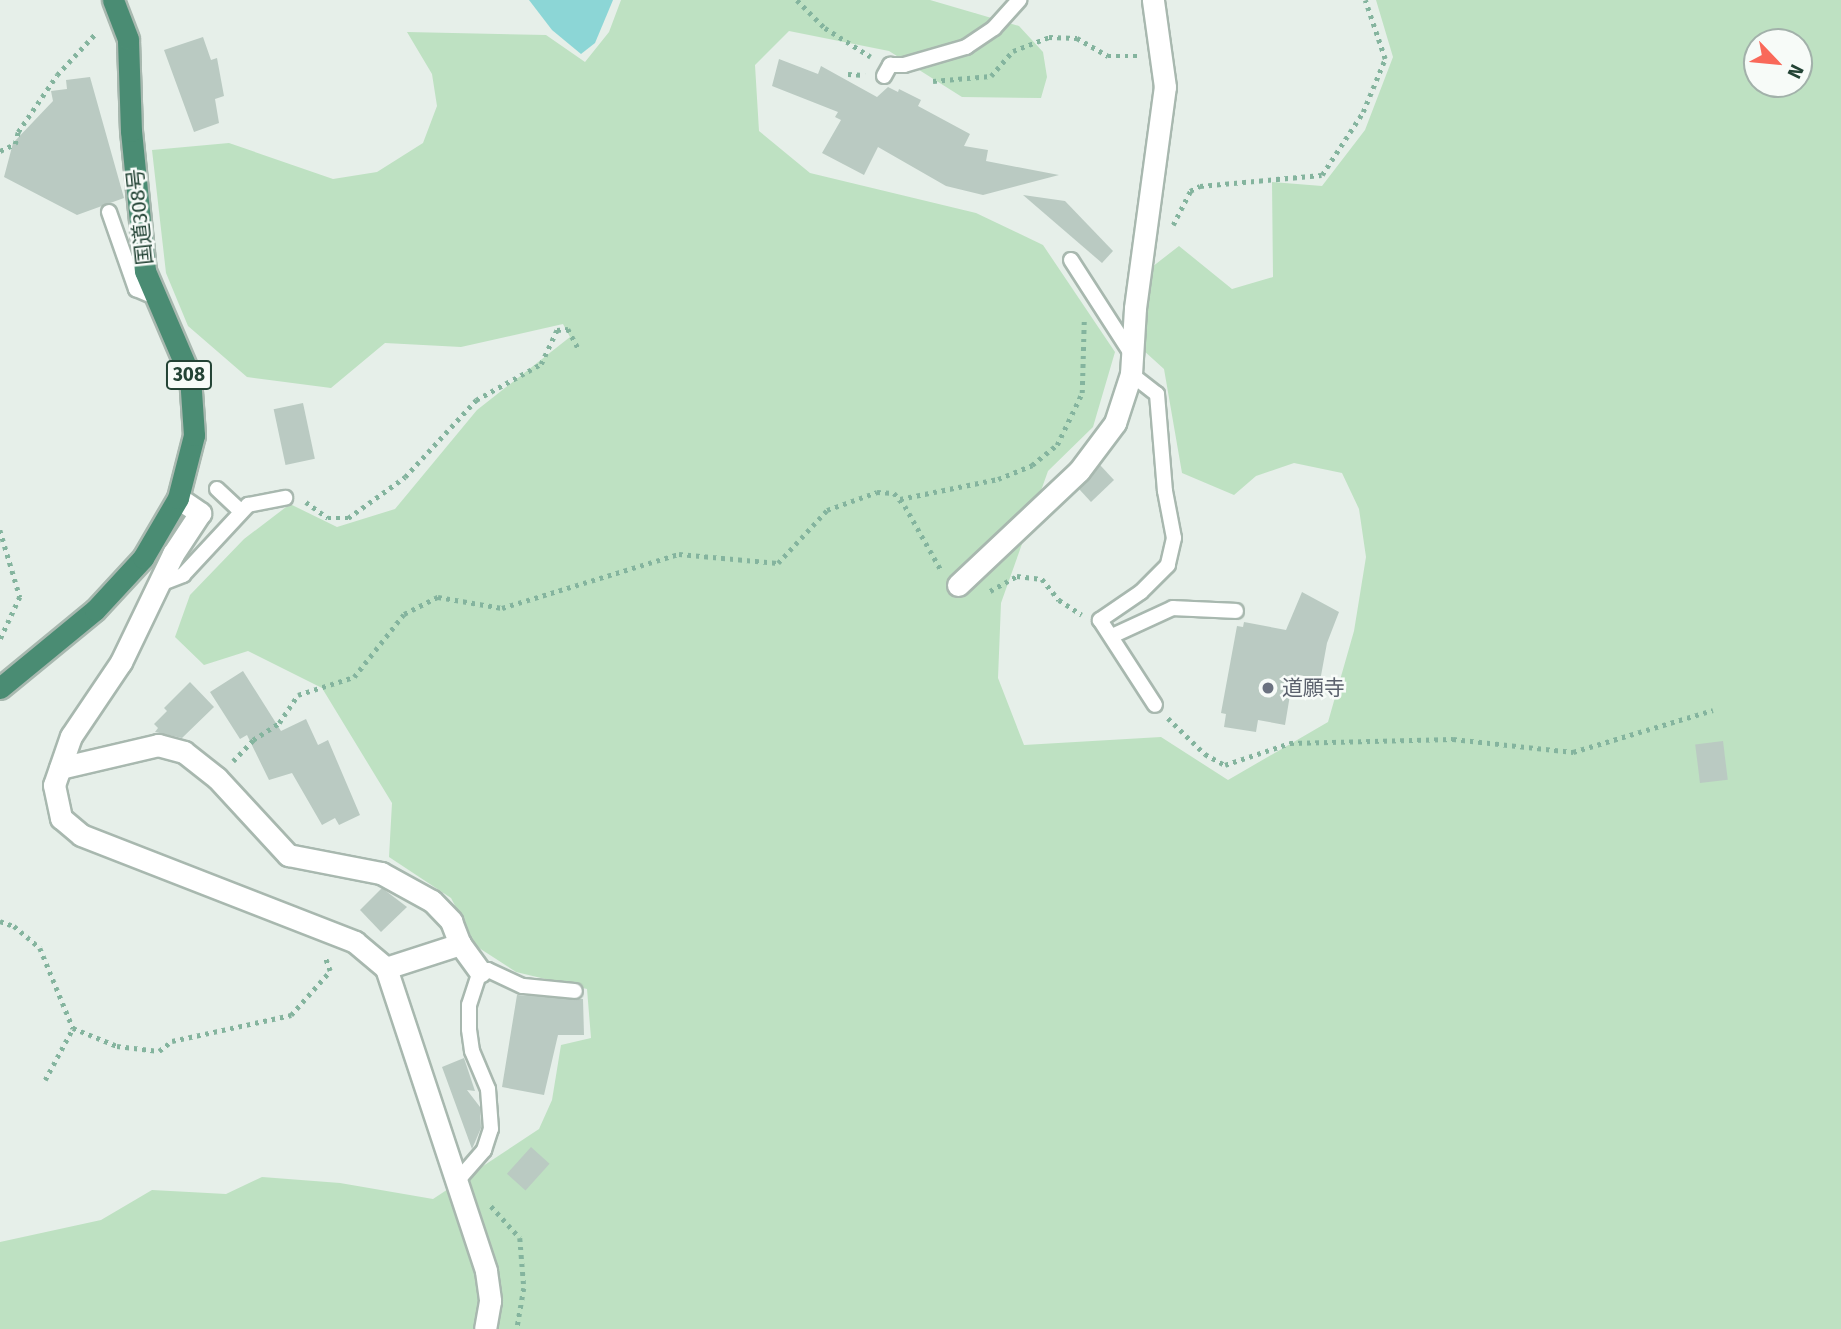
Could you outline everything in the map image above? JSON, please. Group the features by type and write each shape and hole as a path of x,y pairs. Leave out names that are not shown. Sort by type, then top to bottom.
{"highway":[{"name":"国道308号","path":"0,688 120,585 163,529 178,498 194,435 195,404 190,376 145,271 131,131 128,39 114,1"}],"street":[{"path":"958,585 1079,471 1115,423 1131,365 1165,87 1153,0"},
{"path":"178,498 200,513 121,662 71,736 54,785 61,818 81,835 355,942 386,968 486,1271 490,1301 485,1329"},
{"path":"60,768 158,745 184,752 227,788 289,855 356,866 412,888 451,922 460,944 480,972"},
{"path":"386,968 460,944"}],"lane":[{"path":"887,70 966,47 995,28 1019,0"},
{"path":"109,212 135,289 155,298"},
{"path":"1071,260 1131,365 1157,394 1165,491 1174,538 1168,565 1141,592 1100,620 1155,705"},
{"path":"217,489 241,511"},
{"path":"160,584 183,575 248,505 285,498"},
{"path":"1112,636 1173,608 1236,611"},
{"path":"460,1187 484,1150 491,1129 488,1089 472,1051 469,1029 468,1005 480,972 488,970 523,986 575,991"}],"path":[{"path":"797,0 825,28 887,70"},
{"path":"1171,230 1190,191 1200,186 1322,175 1363,112 1385,59 1365,0"},
{"path":"0,151 15,144 18,132 57,75 97,36 98,23"},
{"path":"928,80 991,76 1013,51 1049,37 1077,38 1108,56 1138,57 1160,48"},
{"path":"848,74 887,70"},
{"path":"900,499 998,479 1032,465 1057,444 1082,393 1085,366 1080,348 1085,284"},
{"path":"285,498 300,498 328,518 348,517 405,477 476,400 541,364 557,330 568,329 578,348"},
{"path":"227,788 228,766 253,740 279,723 298,695 354,677 404,614 421,604 438,597 502,608 679,554 778,563 827,510 877,492 894,493 900,499 942,572 958,585 978,594 1002,587 1017,576 1042,579 1059,600 1082,615 1100,620"},
{"path":"0,530 20,597 0,640"},
{"path":"1155,705 1205,754 1225,765 1290,743 1453,738 1573,752 1713,710"},
{"path":"0,921 15,926 40,948 73,1028 117,1046 159,1051 172,1041 291,1015 330,971 325,957 316,951"},
{"path":"45,1080 73,1028"},
{"path":"460,1187 484,1199 520,1238 524,1288 517,1329"}],"green space":[{"path":"621,0 930,0 1019,26 1043,52 1047,77 1041,98 962,97 889,51 789,31 755,65 759,131 810,173 976,213 1043,245 1115,352 1093,427 1048,471 1001,603 998,678 1024,745 1161,737 1228,780 1328,722 1354,631 1366,557 1359,509 1342,473 1294,463 1256,476 1234,495 1182,473 1164,369 1143,350 1152,267 1179,246 1232,289 1273,277 1272,182 1322,186 1365,130 1393,57 1376,0 1841,0 1841,1329 0,1329 0,1242 101,1220 152,1190 226,1194 262,1177 340,1183 433,1199 539,1129 552,1100 561,1045 591,1038 587,989 516,972 476,946 451,898 389,857 392,803 322,688 248,651 204,665 175,637 190,595 244,539 290,504 337,527 395,509 477,410 570,337 563,324 461,347 385,343 331,388 247,377 188,326 166,273 152,150 229,143 333,179 377,172 423,143 437,106 432,74 407,32 546,35 585,62 609,32"}],"water":[{"path":"529,0 613,0 595,43 581,54 552,30"}],"building":[{"path":"203,37 211,60 217,58 224,96 215,99 219,123 194,132 164,50"},
{"path":"779,59 818,74 821,66 877,97 888,87 898,92 899,89 921,100 918,106 970,134 964,146 988,150 986,161 1059,175 983,195 946,186 878,147 864,175 822,153 841,120 835,117 838,112 772,86"},
{"path":"90,77 124,198 77,215 4,177 13,143 53,101 51,91 67,89 66,80"},
{"path":"1023,195 1065,201 1113,251 1102,263"},
{"path":"303,403 315,459 286,465 274,409"},
{"path":"1100,465 1114,480 1091,502 1079,489"},
{"path":"1302,592 1339,612 1327,643 1318,692 1290,695 1285,725 1258,720 1256,732 1224,727 1226,714 1221,713 1237,626 1243,627 1244,622 1286,630"},
{"path":"243,671 281,731 306,719 318,745 328,740 360,815 339,825 335,818 322,825 292,773 269,780 247,735 240,739 210,692"},
{"path":"190,682 214,707 182,738 155,732 158,728 154,724 167,711 164,708"},
{"path":"1723,741 1728,780 1700,783 1695,744"},
{"path":"382,888 407,907 381,932 360,910"},
{"path":"517,995 583,999 584,1035 558,1035 544,1095 502,1087"},
{"path":"464,1058 475,1091 467,1090 480,1107 481,1128 472,1149 442,1067"},
{"path":"531,1147 550,1164 525,1190 507,1174"}],"place":[{"name":"道願寺","path":"1268,688"}]}
